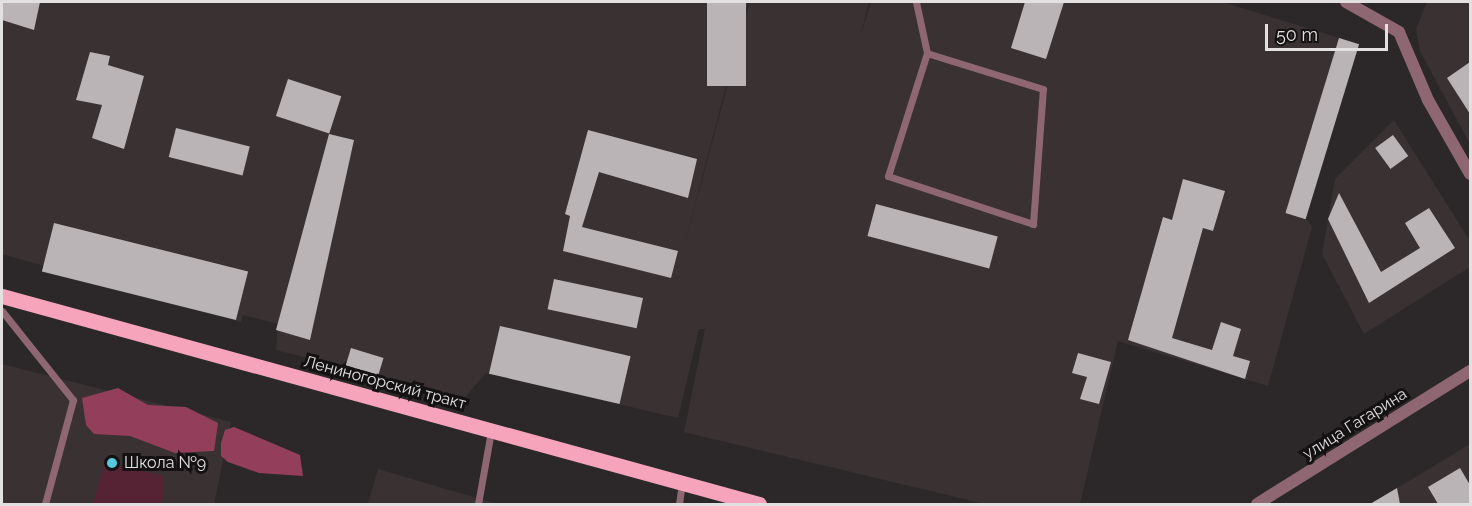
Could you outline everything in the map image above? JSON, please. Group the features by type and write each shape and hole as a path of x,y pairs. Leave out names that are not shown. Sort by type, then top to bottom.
{"main road":[{"name":"Лениногорский тракт","path":"2,296 759,504"}],"street":[{"path":"1347,2 1399,32 1428,100 1470,174"},
{"name":"улица Гагарина","path":"1257,504 1470,370"}],"lane":[{"path":"916,2 927,53 888,176 1033,224 1043,89 927,53"},
{"path":"2,311 73,400 45,504"},
{"path":"478,504 491,431"},
{"path":"679,504 681,483"}],"shaded area":[{"path":"2,2 748,2 682,254 750,2 869,2 860,37 871,2 1222,2 1359,44 1306,219 1312,227 1268,386 1118,341 1080,504 985,504 684,432 705,329 699,329 678,418 486,373 465,397 276,350 278,324 243,315 241,322 2,254"},
{"path":"1427,2 1470,2 1470,144 1420,51 1416,29"},
{"path":"1394,120 1470,241 1470,267 1364,334 1322,254 1335,179"},
{"name":"Школа №9","path":"2,364 231,422 214,504 2,504"},
{"path":"118,388 148,405 186,407 218,423 214,451 175,453 130,436 94,434 86,425 82,398"},
{"path":"234,427 300,455 303,476 259,473 228,462 221,456 221,443 225,430"},
{"path":"1470,444 1470,504 1371,504"},
{"path":"105,463 164,476 162,504 93,504"},
{"path":"378,469 497,504 368,504"}],"building":[{"path":"2,2 40,2 34,30 2,20"},
{"path":"707,2 746,2 746,86 707,86"},
{"path":"1025,2 1064,2 1046,59 1011,48"},
{"path":"1339,38 1359,44 1306,219 1285,213"},
{"path":"90,52 110,56 108,65 144,76 124,149 92,138 102,105 76,100"},
{"path":"1470,62 1470,114 1447,78"},
{"path":"288,79 341,96 329,133 276,116"},
{"path":"176,128 250,146 242,175 169,157"},
{"path":"588,130 697,159 688,198 599,172 582,227 678,251 671,278 563,251 570,216 565,214"},
{"path":"329,134 354,140 310,340 276,330"},
{"path":"1393,135 1408,156 1390,169 1375,148"},
{"path":"1183,179 1225,191 1213,231 1203,228 1172,338 1212,350 1221,322 1241,329 1233,356 1250,361 1245,379 1128,340 1163,217 1172,220"},
{"path":"1339,193 1381,272 1420,248 1405,223 1429,208 1455,248 1369,303 1328,219"},
{"path":"876,204 998,237 989,268 867,236"},
{"path":"54,223 248,271 236,320 42,272"},
{"path":"554,279 643,298 637,328 548,309"},
{"path":"500,326 631,356 620,404 489,374"},
{"path":"351,348 384,358 378,375 346,365"},
{"path":"1078,353 1111,362 1099,404 1080,399 1087,377 1072,373"},
{"path":"1460,468 1470,485 1470,504 1438,504 1428,487"},
{"path":"1397,488 1400,504 1370,504"}],"place":[{"name":"Школа №9","path":"112,463"}]}
